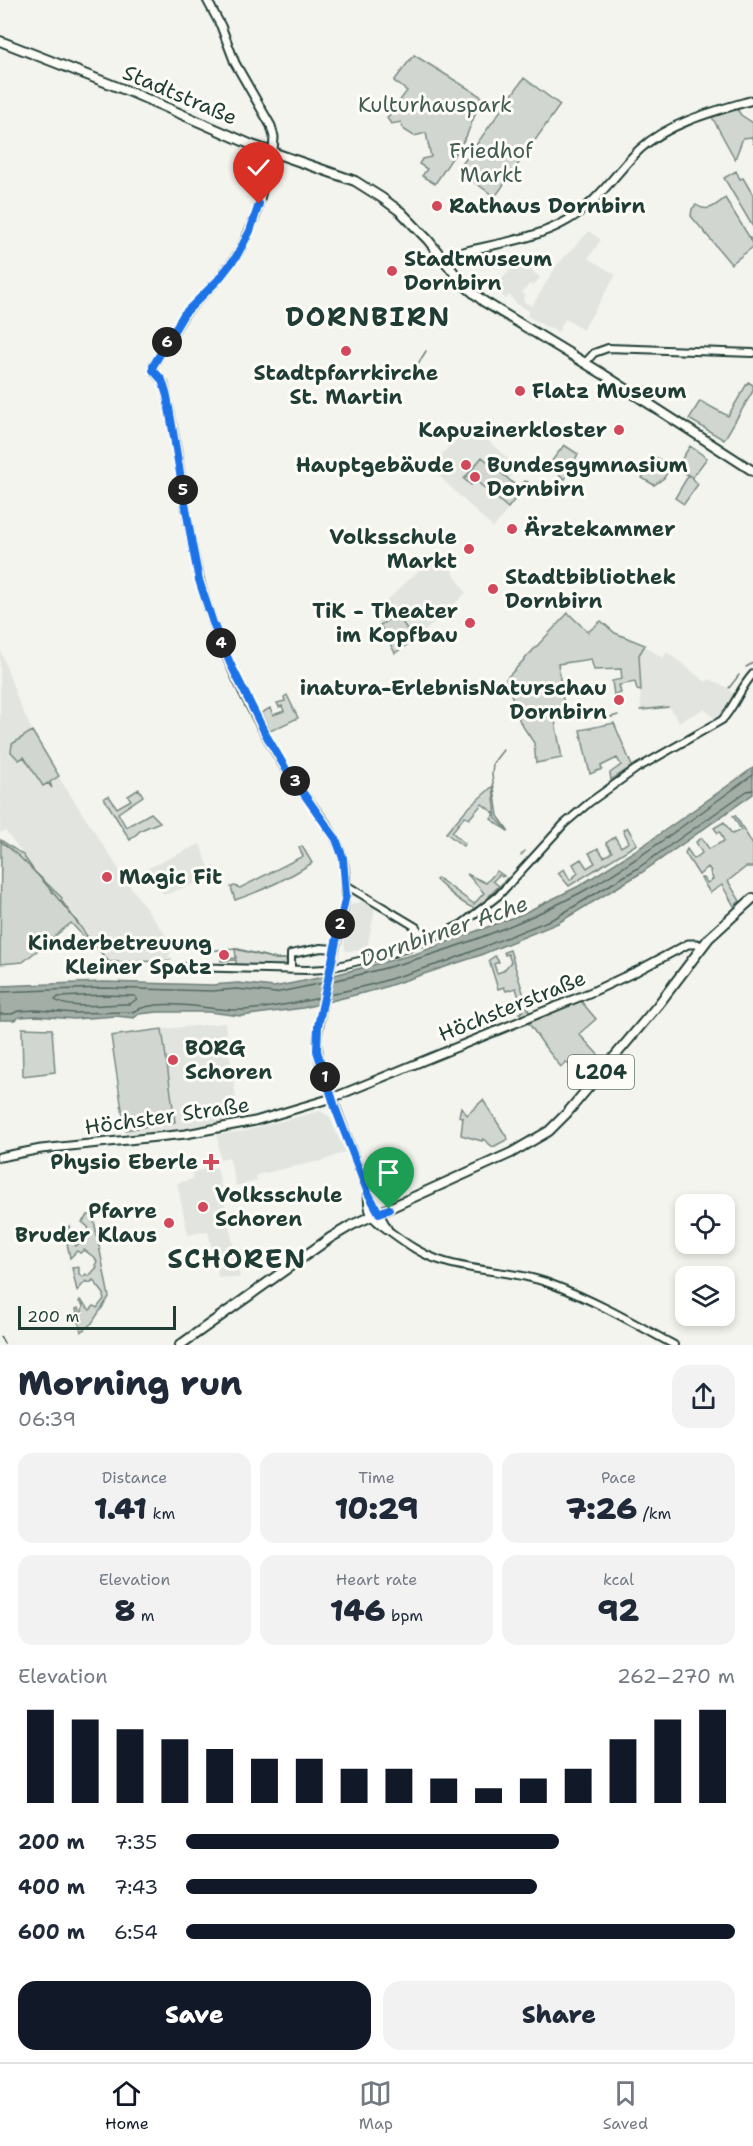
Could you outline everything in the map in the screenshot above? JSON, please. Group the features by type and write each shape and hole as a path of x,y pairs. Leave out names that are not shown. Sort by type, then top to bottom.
{"main road":[{"path":"207,0 221,26 235,63 272,126 273,152"},
{"name":"Stadtstraße","path":"0,41 134,93 210,128 342,176 371,190 401,212 428,240 463,284 483,301 587,364 753,471"},
{"path":"441,258 516,241 568,220 588,205 650,141 688,121 753,100"},
{"name":"L204","path":"180,1345 309,1252 352,1225 511,1153 549,1131 567,1113 658,1005 702,947 725,922 753,898"},
{"name":"Höchsterstraße","path":"332,1098 594,991 688,944 697,944 702,947"},
{"name":"Höchster Straße","path":"3,1156 41,1149 186,1134 255,1121 332,1098"}],"street":[{"path":"273,152 256,216 239,252 223,275 181,319 153,366 155,373 164,383 193,552 213,623 239,683 284,766 336,839 343,858 346,885 317,1036 317,1051 332,1098 368,1193 367,1200 377,1224 412,1247 440,1261 526,1276 567,1290 674,1345"},
{"path":"587,364 590,356 608,348 753,353"},
{"path":"187,967 313,970 393,953 462,924 498,896 564,824 608,788 650,760 723,720 751,677"},
{"path":"346,885 416,927 426,940"},
{"path":"291,970 291,954 321,948 335,949"}],"shaded area":[{"path":"589,231 601,240 588,258 616,275 583,330 565,319 558,332 548,328 527,316 529,311 519,306 509,295 506,299 493,287 521,260 540,278 533,286 530,284 522,292 525,295 523,301 532,306 556,266"},
{"name":"Bundesgymnasium Dornbirn","path":"469,423 518,468 509,479 523,491 494,527 438,475 438,459"},
{"path":"440,551 466,593 422,634 396,654 373,613"},
{"path":"645,646 663,658 667,652 706,682 709,679 726,687 735,695 719,718 715,719 704,709 679,722 670,708 641,712 639,655"},
{"path":"0,649 18,700 41,750 130,886 173,945 168,960 107,962 5,831 0,833"},
{"path":"200,844 209,867 214,866 222,874 164,895 158,890 146,869"},
{"path":"364,901 375,908 367,950 346,951 344,944 351,904"},
{"name":"BORG Schoren","path":"225,1023 239,1119 177,1131 126,1136 111,1036"},
{"path":"320,1111 329,1116 345,1152 325,1160 256,1175 257,1181 236,1186 229,1157 220,1159 217,1135 244,1131"},
{"name":"Volksschule Schoren","path":"217,1167 240,1278 218,1277 208,1231 188,1235 177,1183 193,1179 192,1172"}],"green space":[{"name":"Kulturhauspark","path":"414,55 482,97 466,137 435,184 422,176 427,169 419,164 422,159 431,157 426,133 414,136 403,129 401,122 391,124 387,118 407,91 394,81"},
{"name":"Friedhof Markt","path":"524,78 560,105 495,197 458,170"},
{"path":"737,109 741,115 753,123 753,144 752,137 743,138 735,159 712,117"},
{"path":"736,171 753,195 753,227 724,178"},
{"path":"725,198 753,243 753,247 731,264 691,216 692,209 696,205 708,208 715,206"},
{"path":"748,382 753,385 753,391 724,440 689,419 700,401 728,416"},
{"path":"564,445 578,454 565,479 548,466"},
{"path":"690,446 707,458 692,478 698,484 684,504 675,498 690,476 676,468"},
{"path":"482,457 519,488 525,481 528,482 508,508 475,480 471,485 464,479"},
{"path":"655,457 671,466 664,478 654,485 642,478"},
{"path":"568,613 588,632 601,621 615,633 645,645 639,655 641,691 637,690 635,682 619,685 621,693 614,695 612,681 622,679 621,669 594,670 591,659 558,664 564,707 553,710 562,758 536,763 534,743 520,722 506,679"},
{"path":"397,614 414,640 395,653 380,625"},
{"path":"287,695 298,718 270,731 261,713 270,708 273,715 284,711 277,703 285,701 284,697"},
{"path":"614,723 632,766 611,780 610,773 621,765 617,758 601,766 602,769 590,774 580,730"},
{"path":"32,731 59,776 50,782 52,788 48,783 43,786 24,757 19,760 11,752 12,744"},
{"path":"493,786 496,818 509,832 491,819 495,814 482,804 469,819 465,816 452,832 465,844 463,846 446,833 465,811"},
{"path":"139,789 143,796 118,813 126,827 151,813 160,822 141,830 130,840 104,798 109,796 117,808 131,800 128,796"},
{"path":"735,815 753,845 753,867 746,867 728,881 740,901 734,906 722,885 710,893 701,878 704,878 707,883 713,879 711,871 708,867 699,875 685,853 687,849 694,859 702,853 696,842 702,838 709,849 724,841 720,832 718,833 714,828 724,822 732,834 741,830 733,816"},
{"path":"627,827 637,844 569,886 558,873 564,869 570,880 578,873 573,864 581,859 587,868 595,863 589,853 598,848 604,857 612,852 606,843 615,837 621,847 629,842 623,830"},
{"path":"1,840 23,855 35,872 62,898 61,900 87,936 84,937 71,923 23,962 0,964"},
{"path":"302,846 312,863 275,884 235,900 231,887 240,888 303,856 299,848"},
{"path":"497,871 504,876 499,875 493,881 499,886 478,908 462,902 436,880 438,878 474,904 484,893 467,874 486,883"},
{"path":"235,949 276,959 286,959 287,964 283,967 236,965 236,960 221,961 221,959 236,958"},
{"path":"510,950 529,1012 522,1015 519,1013 523,1011 516,988 506,991 504,987 498,989 489,960 495,956 499,962 494,964 497,973 503,971 511,962 508,954 505,955 504,952"},
{"path":"580,1000 596,1019 579,1034 604,1061 586,1081 566,1062 561,1067 528,1022"},
{"path":"22,1028 52,1029 55,1072 23,1076"},
{"path":"162,1029 175,1122 125,1130 111,1036"},
{"path":"483,1100 508,1139 493,1147 483,1139 482,1141 461,1135 463,1118 459,1116 461,1107 467,1115"},
{"path":"88,1215 93,1215 109,1297 92,1323 81,1332 76,1309 82,1312 83,1305 79,1302 80,1300 90,1310 94,1306 97,1308 104,1299 104,1294 93,1280 90,1283 86,1281 77,1291 72,1268 79,1267 79,1274 83,1277 86,1274 89,1276 97,1267 95,1265 97,1262 84,1250 80,1253 77,1251 70,1258 64,1228 70,1226 66,1234 73,1237 71,1239 76,1246 79,1243 82,1245 90,1236 88,1227 82,1222"}],"water":[{"path":"753,768 753,794 641,873 558,923 478,956 379,989 303,1008 241,1016 209,1012 158,1012 139,1014 134,1018 116,1016 74,1019 37,1016 0,1020 0,986 103,982 212,985 238,983 274,987 338,974 415,954 522,914 579,886 644,845"}],"waterway":[{"path":"418,364 426,351"},
{"path":"746,667 753,663"},
{"path":"729,688 739,675"},
{"path":"640,710 668,707"},
{"path":"608,718 618,715"},
{"path":"503,750 493,763 492,775 498,816 508,830"},
{"path":"0,841 33,870 80,926"},
{"path":"521,855 525,851"},
{"name":"Dornbirner Ache","path":"490,897 507,878"},
{"path":"88,937 109,962 168,961 171,959"},
{"path":"200,951 238,949 284,959"}],"railway":[{"path":"0,1336 5,1345"}],"place":[{"name":"Rathaus Dornbirn","path":"437,206"},
{"name":"Stadtmuseum Dornbirn","path":"392,271"},
{"name":"Stadtpfarrkirche St. Martin","path":"346,351"},
{"name":"Flatz Museum","path":"520,391"},
{"name":"Kapuzinerkloster","path":"619,430"},
{"name":"Hauptgebäude","path":"466,465"},
{"name":"Bundesgymnasium Dornbirn","path":"475,477"},
{"name":"Ärztekammer","path":"512,529"},
{"name":"Volksschule Markt","path":"469,549"},
{"name":"Stadtbibliothek Dornbirn","path":"493,589"},
{"name":"TiK - Theater im Kopfbau","path":"470,623"},
{"name":"inatura-ErlebnisNaturschau Dornbirn","path":"619,700"},
{"name":"Magic Fit","path":"107,877"},
{"name":"Kinderbetreuung Kleiner Spatz","path":"224,955"},
{"name":"BORG Schoren","path":"173,1060"},
{"name":"Physio Eberle","path":"211,1162"},
{"name":"Volksschule Schoren","path":"203,1207"},
{"name":"Pfarre Bruder Klaus","path":"169,1223"}],"district":[{"name":"DORNBIRN","path":"368,316"},
{"name":"SCHOREN","path":"237,1258"}],"route":[{"path":"259,204 250,231 236,257 223,275 184,314 153,366 153,370 164,383 199,580 213,623 239,683 266,735 286,769 336,839 342,853 346,895 318,1026 317,1051 338,1115 368,1193 379,1213 389,1209"}]}
